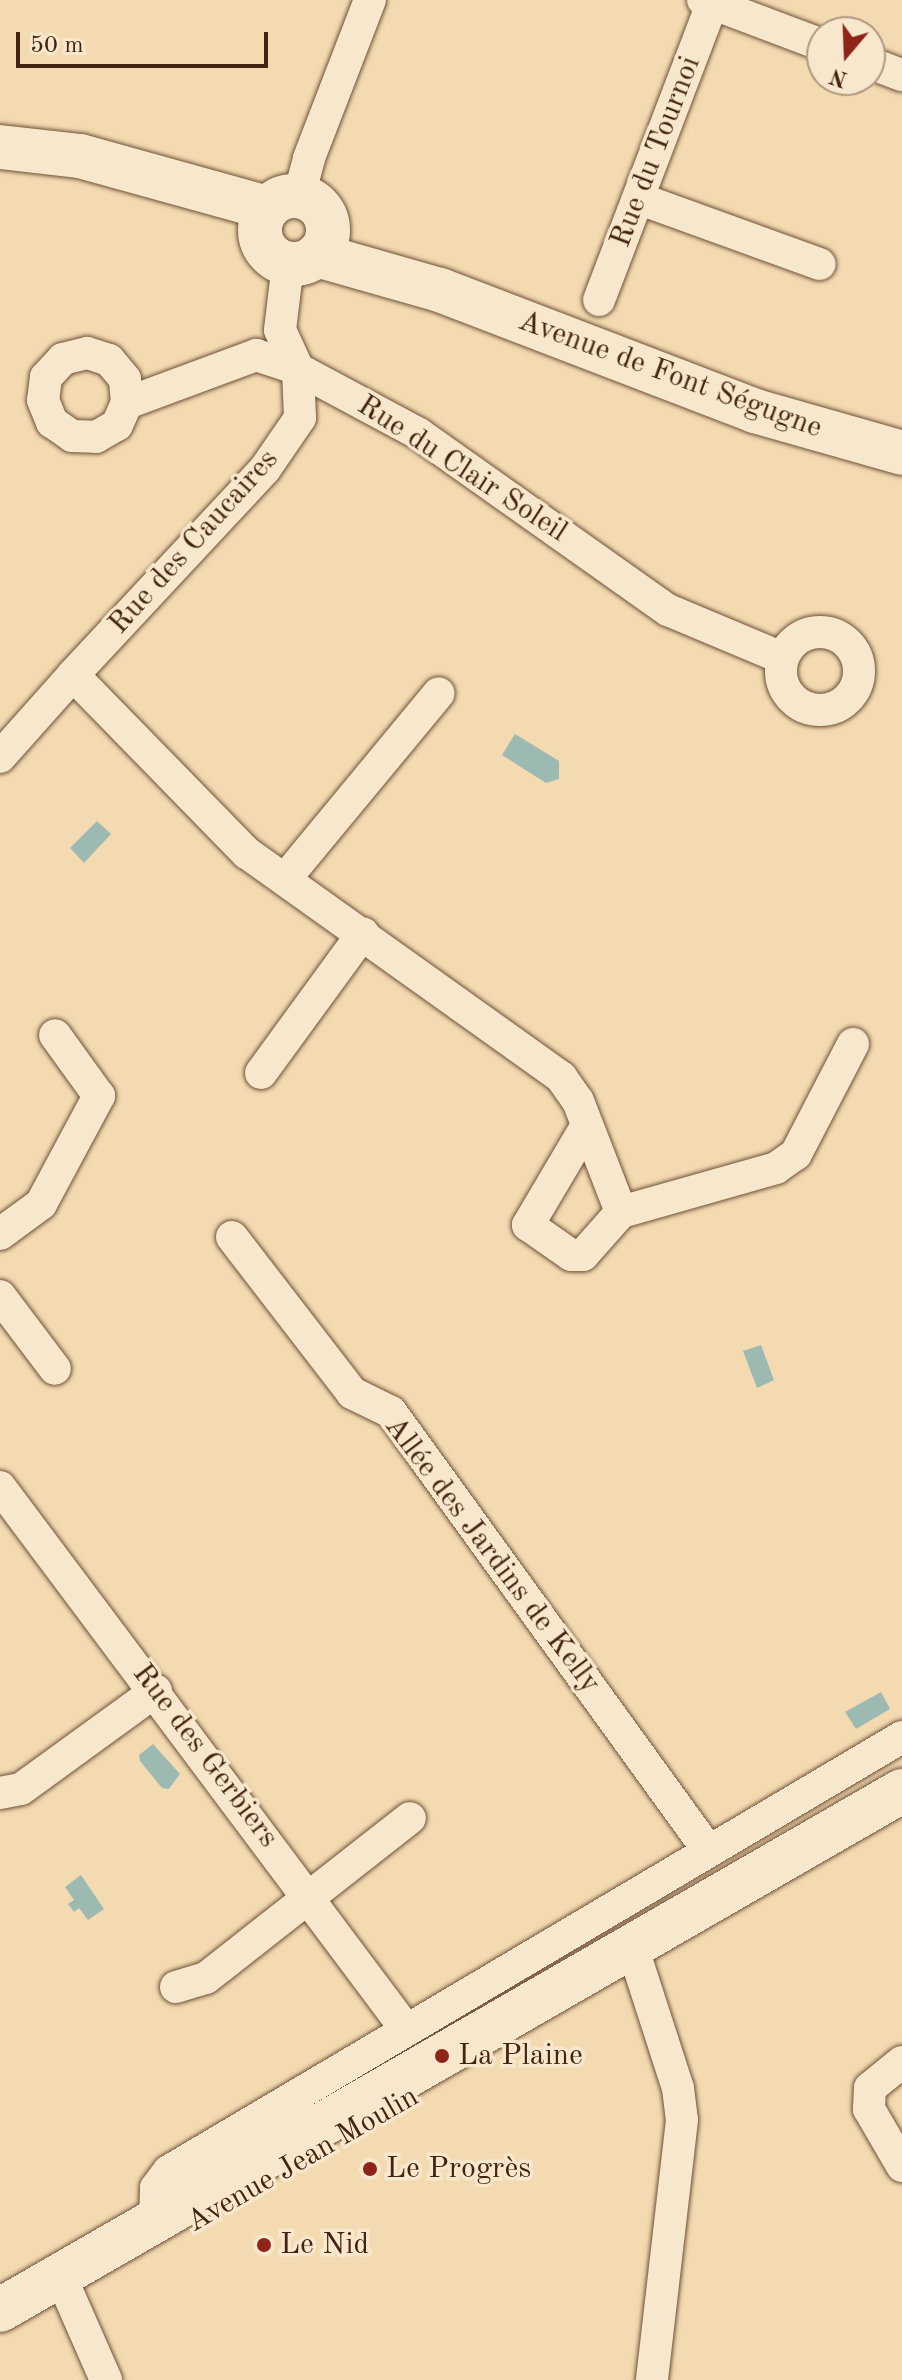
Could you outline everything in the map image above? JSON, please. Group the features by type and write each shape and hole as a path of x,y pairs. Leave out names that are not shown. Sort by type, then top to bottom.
{"street":[{"name":"Rue des Caucaires","path":"0,757 265,469 300,418 298,369 280,330 294,230 309,158 370,0"},
{"path":"707,2 806,39"},
{"name":"Rue du Tournoi","path":"599,300 640,199 707,2"},
{"name":"Avenue de Font Ségugne","path":"0,147 80,156 294,230 440,290 755,411 902,453"},
{"name":"Avenue de Font Ségugne","path":"0,170 68,178 294,230"},
{"path":"640,199 820,264"},
{"name":"Rue du Clair Soleil","path":"127,403 256,355 298,369 419,434 668,610 782,658"},
{"path":"73,675 247,853 561,1077 586,1127 621,1212"},
{"path":"285,879 439,693"},
{"path":"261,1073 363,933"},
{"path":"0,1234 41,1204 99,1096 55,1035"},
{"path":"586,1127 528,1225 571,1255 583,1255 621,1212 776,1168 796,1154 853,1044"},
{"name":"Allée des Jardins de Kelly","path":"232,1237 352,1393 391,1412 708,1850"},
{"path":"0,1296 55,1369"},
{"name":"Rue des Gerbiers","path":"0,1487 310,1896 405,2028"},
{"path":"0,1793 21,1789 156,1691"},
{"name":"Avenue Jean Moulin","path":"155,2220 156,2188 169,2171 405,2028 902,1737"},
{"name":"Avenue Jean Moulin","path":"0,2310 64,2285 636,1957 902,1791"},
{"path":"176,1987 206,1978 410,1818"},
{"name":"Avenue Jean Moulin","path":"0,2336 64,2285 155,2220 636,1957 902,1824"},
{"path":"636,1957 678,2088 682,2120 655,2376"},
{"path":"902,2062 870,2088 869,2109 902,2166"},
{"path":"64,2285 106,2380"}],"water":[{"path":"515,734 559,761 559,779 546,783 502,755"},
{"path":"97,821 111,834 84,863 70,848"},
{"path":"761,1345 774,1380 757,1388 743,1351"},
{"path":"881,1692 890,1709 856,1729 845,1712"},
{"path":"153,1744 180,1774 169,1789 162,1788 140,1761 139,1755"},
{"path":"81,1875 104,1909 88,1920 79,1908 74,1912 68,1904 74,1900 65,1887"}],"place":[{"name":"La Plaine","path":"442,2056"},
{"name":"Le Progrès","path":"370,2169"},
{"name":"Le Nid","path":"264,2245"}]}
